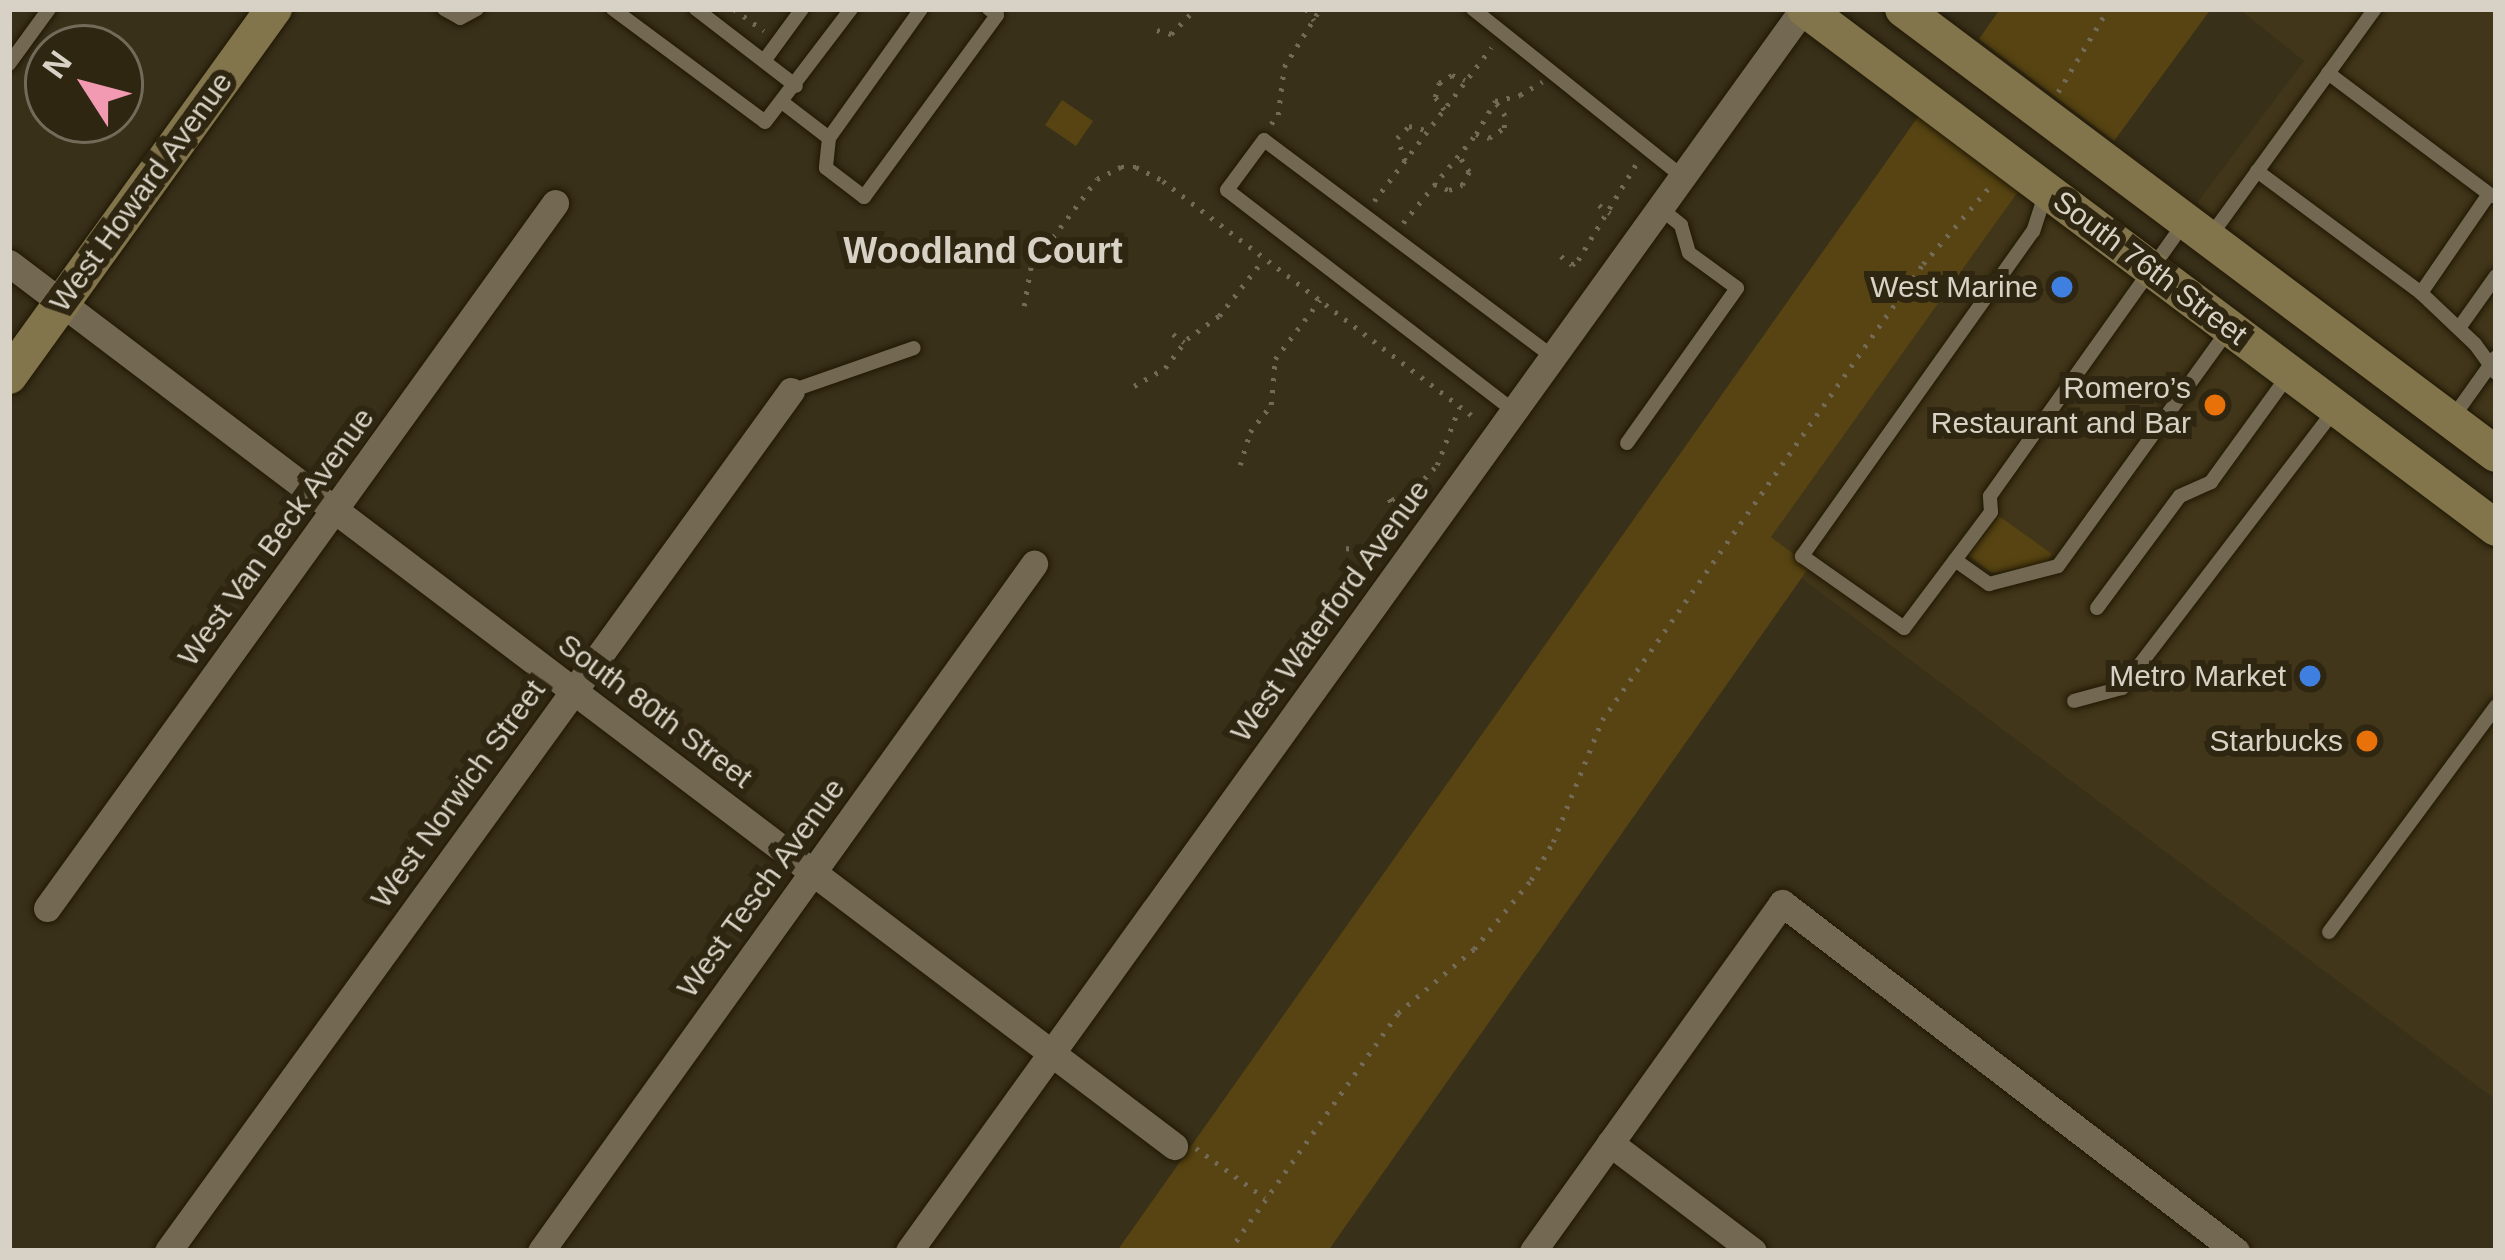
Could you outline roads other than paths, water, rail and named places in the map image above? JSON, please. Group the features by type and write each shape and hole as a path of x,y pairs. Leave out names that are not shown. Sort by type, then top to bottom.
{"main road":[{"name":"West Howard Avenue","path":"9,376 274,9"},
{"name":"South 76th Street","path":"1804,9 2496,528"},
{"name":"South 76th Street","path":"1904,9 2496,454"},
{"path":"2162,277 2197,230"},
{"path":"2415,467 2451,420"}],"street":[{"name":"West Waterford Avenue","path":"910,1251 1804,9"},
{"name":"West Van Beck Avenue","path":"47,908 555,202"},
{"name":"South 80th Street","path":"9,262 1174,1146"},
{"name":"West Norwich Street","path":"168,1251 791,391"},
{"name":"West Tesch Avenue","path":"541,1251 1034,564"},
{"path":"1534,1251 1782,903 2236,1251"},
{"path":"1610,1143 1753,1251"}],"lane":[{"path":"9,64 49,9"},
{"path":"444,9 460,18 477,9"},
{"path":"613,9 765,122 851,9"},
{"path":"696,9 796,86"},
{"path":"764,61 802,9"},
{"path":"921,9 829,138 826,169 864,197 997,15 989,9"},
{"path":"1473,9 1555,70 1571,92 1682,177"},
{"path":"2197,230 2257,171 2374,9"},
{"path":"2328,73 2493,196 2421,293"},
{"path":"782,103 829,138"},
{"path":"1516,412 1227,190 1264,140 1554,358"},
{"path":"2257,171 2421,293 2494,366 2451,420"},
{"path":"2045,190 2033,231 1802,556 1904,628 1991,512 1990,496 2162,277"},
{"path":"1627,442 1736,288 1689,253 1681,225 1660,208"},
{"path":"2459,328 2496,276"},
{"path":"1955,560 1989,584 2058,566 2230,328"},
{"path":"791,391 914,348"},
{"path":"2098,608 2180,496 2211,482 2290,373"},
{"path":"2074,701 2122,688 2336,408"},
{"path":"2330,932 2496,706"}],"place":[{"name":"West Marine","path":"2062,287"},
{"name":"Romero’s Restaurant and Bar","path":"2215,405"},
{"name":"Metro Market","path":"2310,676"},
{"name":"Starbucks","path":"2367,741"}],"district":[{"name":"Woodland Court","path":"983,251"}]}
